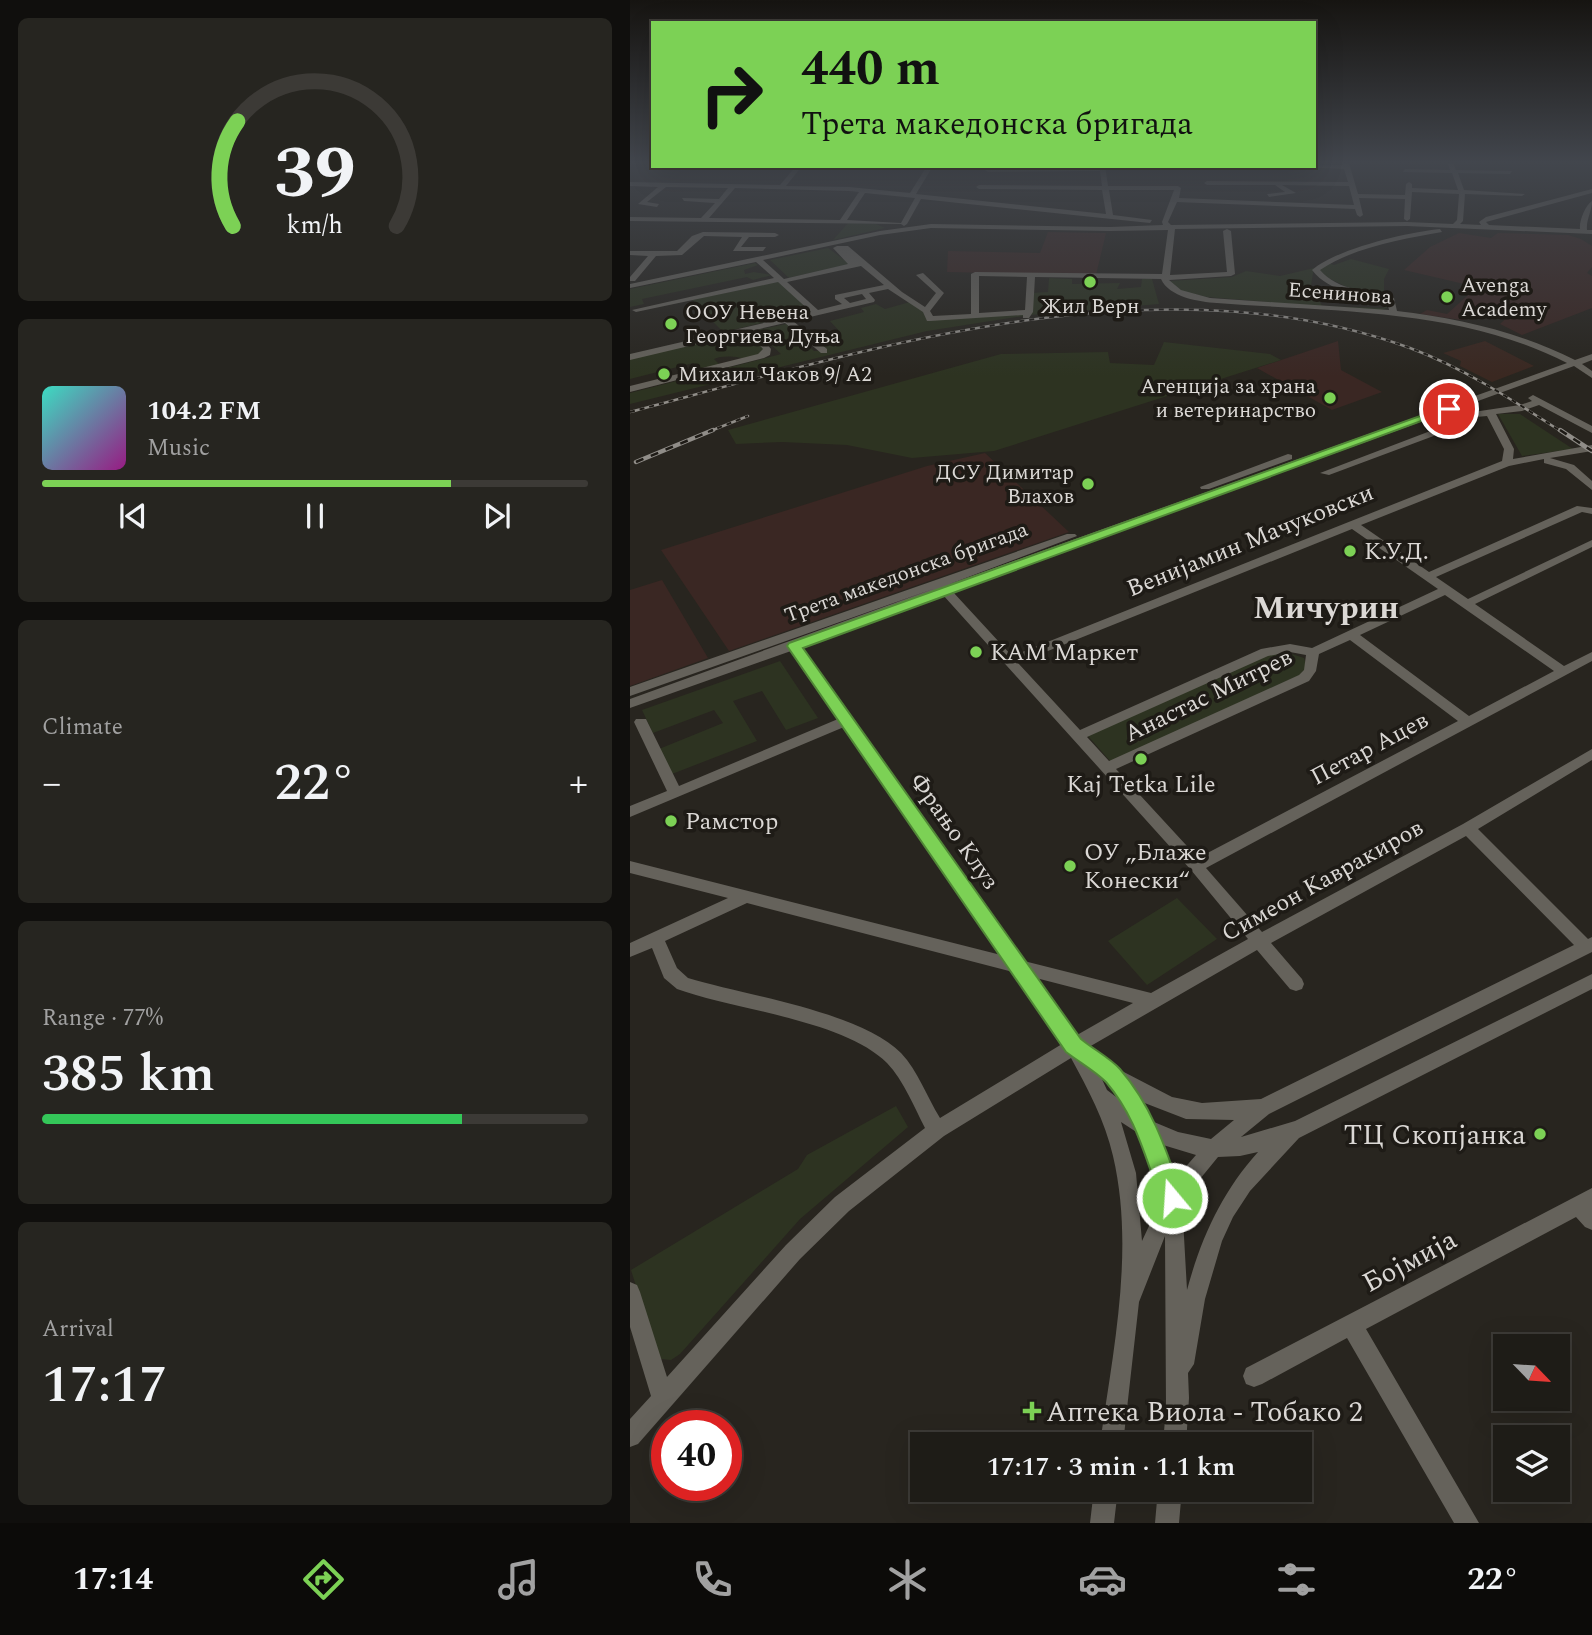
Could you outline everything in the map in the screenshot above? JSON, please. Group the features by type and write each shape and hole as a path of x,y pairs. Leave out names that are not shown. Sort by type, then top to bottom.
{"street":[{"path":"630,253 679,253 703,234"},
{"path":"706,234 775,235"},
{"path":"631,283 875,234"},
{"path":"1160,234 1164,276"},
{"path":"975,315 975,274 1231,274 1227,234"},
{"path":"1394,314 1391,300 1355,293 1328,281 1316,270 1341,257 1423,234"},
{"path":"1576,234 1592,241"},
{"path":"747,235 736,249 763,249"},
{"path":"854,266 836,250 837,248 845,248 928,315 1027,314 1031,276"},
{"path":"631,283 654,254"},
{"path":"757,259 817,313"},
{"path":"636,310 864,263"},
{"path":"920,275 940,293 928,315"},
{"name":"Есенинова","path":"1164,276 1166,285 1174,290 1200,298 1394,314 1479,326 1571,361 1592,377"},
{"path":"848,305 835,294 890,286"},
{"path":"630,357 871,300 864,291"},
{"path":"787,320 824,351"},
{"path":"630,389 767,353 767,349 750,329"},
{"name":"Трета македонска бригада","path":"630,692 942,587 1445,410 1550,372 1592,351"},
{"name":"Трета македонска бригада","path":"630,704 794,646 942,587 1571,361 1592,357"},
{"path":"1550,372 1572,371 1592,377"},
{"path":"1325,473 1436,432 1460,417 1522,408 1534,399 1592,430"},
{"path":"1445,410 1460,417"},
{"path":"1489,411 1509,449 1507,463"},
{"name":"Венијамин Мачуковски","path":"1010,661 1507,463 1559,456 1592,448"},
{"path":"1523,460 1562,463 1592,486"},
{"path":"1429,576 1586,510"},
{"path":"1352,524 1563,671"},
{"path":"1469,603 1592,543"},
{"path":"942,587 1196,866 1296,984"},
{"name":"Анастас Митрев","path":"1078,736 1265,652 1290,648 1313,652 1448,589"},
{"path":"1352,635 1468,722"},
{"name":"Фрањо Клуз","path":"794,646 1074,1046 1100,1094 1123,1158 1130,1196 1126,1319"},
{"name":"Анастас Митрев","path":"1107,768 1304,678 1310,670 1313,652"},
{"name":"Петар Ацев","path":"1196,866 1592,656"},
{"path":"630,812 846,720"},
{"path":"641,722 675,792"},
{"name":"Симеон Кавракиров","path":"630,1436 793,1252 842,1204 937,1130 1074,1046 1468,828 1592,754"},
{"path":"1112,1432 1126,1319 1143,1261 1172,1198 1214,1148 1262,1108 1589,945 1468,828"},
{"path":"630,867 1154,1001"},
{"path":"630,950 748,896"},
{"path":"656,938 670,973 683,984 842,1027 871,1040 891,1054 904,1069 918,1100 937,1130"},
{"path":"1214,1148 1255,1143 1299,1129 1592,981"},
{"name":"Фрањо Клуз","path":"1074,1046 1112,1074 1149,1131 1172,1198 1176,1252 1177,1407"},
{"path":"1112,1074 1165,1104 1193,1113 1262,1108"},
{"name":"Фрањо Клуз","path":"1100,1094 1149,1131 1214,1148"},
{"path":"1175,1432 1201,1275 1212,1236 1237,1191 1273,1149 1299,1129"},
{"name":"Бојмија","path":"1254,1376 1351,1324 1588,1207"},
{"path":"630,1292 663,1399"},
{"path":"1351,1324 1467,1523"},
{"path":"1102,1523 1104,1502"},
{"path":"1167,1523 1169,1502"}],"shaded area":[{"path":"1047,234 1106,234 1096,275 947,272 948,251 1040,253"},
{"path":"1457,234 1491,238 1496,234 1568,235 1581,239 1592,246 1592,267 1587,273 1592,276 1592,308 1522,335 1500,324 1512,313 1492,305 1479,318 1461,320 1420,314 1427,310 1447,314 1477,287 1404,270 1430,247"},
{"path":"1338,341 1341,370 1382,392 1332,410 1257,368"},
{"path":"1485,341 1534,366 1492,382 1460,366 1461,361 1443,353"},
{"path":"985,453 1069,532 729,651 661,550 927,466"},
{"path":"662,580 708,658 630,686 630,590"}],"green space":[{"path":"838,234 859,234 833,240"},
{"path":"828,248 850,264 789,278 770,260"},
{"path":"1351,259 1389,269 1384,279 1384,293 1355,291 1320,274 1320,268 1328,263 1334,265"},
{"path":"755,263 758,265 744,270 745,274 754,272 772,275 753,280 747,277 642,299 644,304 630,307 630,289"},
{"path":"1314,268 1311,285 1322,306 1384,308 1385,301 1377,298 1388,300 1387,308 1378,311 1207,297 1182,291 1169,281 1232,277 1246,271 1280,276"},
{"path":"1049,278 1072,279 1072,284 1120,283 1117,289 1141,287 1142,279 1152,279 1159,304 1030,315 927,331 630,404 630,393 781,354 765,339 760,340 767,353 747,360 721,357 714,359 721,366 701,371 693,363 630,379 630,358 750,329 752,331 786,324 814,351 822,351 810,339 841,333 830,321 864,312 861,308 876,304 885,309 910,302 926,311 930,319 1028,312 1030,293 1048,292"},
{"path":"781,281 814,311 723,332 692,300"},
{"path":"1164,342 1270,354 1281,360 994,451 912,458 847,445 782,442 736,444 728,430 1001,354 1108,352 1110,363 1154,365"},
{"path":"1498,414 1520,414 1573,449 1522,456"},
{"path":"1286,652 1304,658 1307,668 1302,674 1111,762 1088,736 1266,656"},
{"path":"780,661 818,718 786,730 762,691 733,701 757,741 672,774 659,749 723,723 714,710 653,733 642,710"},
{"path":"1177,898 1217,939 1147,985 1108,941"},
{"path":"896,1106 908,1127 800,1219 680,1354 671,1360 661,1359 631,1270 798,1169 807,1155"}],"railway":[{"path":"630,412 919,339 1018,322 1118,311 1217,310 1315,322 1410,348 1469,375 1562,432"},
{"path":"713,430 748,416"},
{"path":"636,462 713,430"},
{"path":"708,432 713,430"},
{"path":"1560,430 1592,451"}],"place":[{"name":"Жил Верн","path":"1090,282"},
{"name":"Avenga Academy","path":"1447,297"},
{"name":"ООУ Невена Георгиева Дуња","path":"671,324"},
{"name":"Михаил Чаков 9/ А2","path":"664,374"},
{"name":"Агенција за храна и ветеринарство","path":"1330,398"},
{"name":"ДСУ Димитар Влахов","path":"1088,484"},
{"name":"К.У.Д.","path":"1350,551"},
{"name":"КАМ Маркет","path":"976,652"},
{"name":"Kaj Tetka Lile","path":"1141,759"},
{"name":"Рамстор","path":"671,821"},
{"name":"ОУ „Блаже Конески“","path":"1070,866"},
{"name":"ТЦ Скопјанка","path":"1540,1134"},
{"name":"Аптека Виола - Тобако 2","path":"1032,1411"}],"district":[{"name":"Мичурин","path":"1326,607"}],"route":[{"path":"1172,1198 1149,1131 1128,1097 1112,1074 1074,1046 794,646 1449,409"}]}
